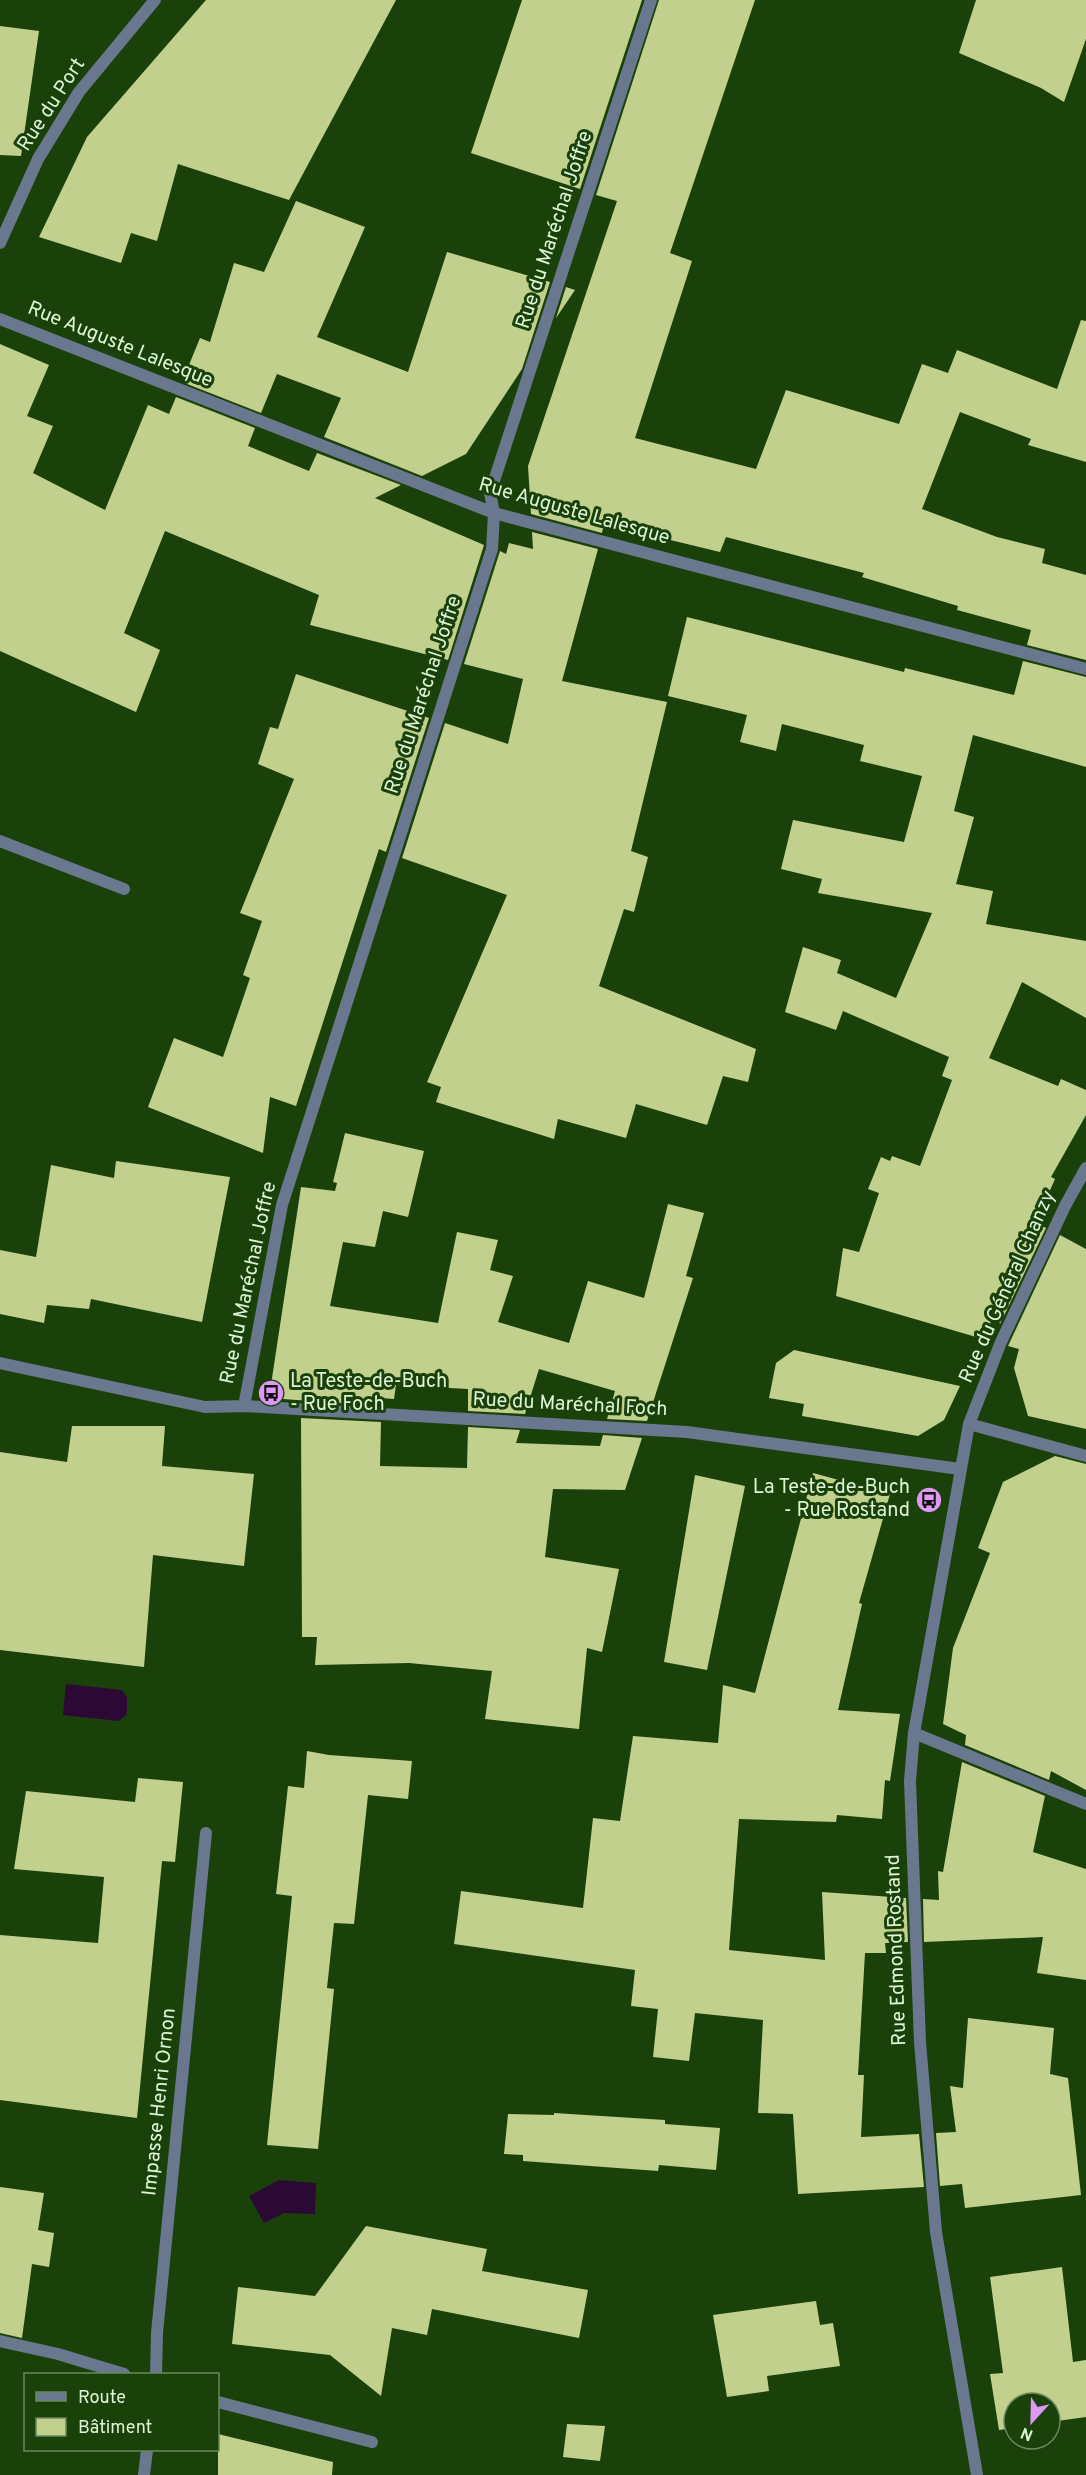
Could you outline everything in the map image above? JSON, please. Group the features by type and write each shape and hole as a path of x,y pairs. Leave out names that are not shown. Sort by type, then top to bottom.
{"street":[{"name":"Rue du Port","path":"0,243 38,159 79,92 155,0"},
{"name":"Rue du Maréchal Joffre","path":"244,1406 282,1204 492,549 494,513 490,493 651,0"},
{"name":"Rue Auguste Lalesque","path":"0,319 494,513 1086,669"},
{"path":"0,841 124,889"},
{"name":"Rue du Général Chanzy","path":"969,1424 1001,1342 1065,1206 1086,1168"},
{"name":"Rue du Maréchal Foch","path":"0,1363 205,1407 244,1406 687,1432 960,1469"},
{"path":"969,1424 1086,1456"},
{"name":"Rue Edmond Rostand","path":"969,1424 914,1733 910,1781 921,2054 936,2232 977,2475"},
{"path":"914,1733 1086,1804"},
{"name":"Impasse Henri Ornon","path":"156,2373 157,2333 206,1833"},
{"path":"0,2341 120,2373"},
{"path":"219,2402 372,2442"},
{"path":"144,2475 147,2451"}],"shaded area":[{"path":"66,1684 122,1690 127,1698 127,1714 119,1721 63,1715"},
{"path":"279,2180 316,2183 315,2214 284,2213 264,2223 249,2196"}],"building":[{"path":"206,0 396,0 289,200 178,164 157,241 131,233 121,263 39,237 87,137"},
{"path":"522,0 642,0 580,189 471,153"},
{"path":"659,0 755,0 670,253 692,261 635,438 756,469 786,390 899,424 922,364 948,373 957,350 1057,389 1081,320 1086,321 1086,462 1028,445 1031,439 960,412 922,509 997,537 1045,549 1042,563 1086,575 1086,660 1027,645 1031,630 957,610 958,606 862,577 864,573 726,537 720,552 604,524 602,533 531,514 528,466 617,201 596,195"},
{"path":"976,0 1086,0 1086,39 1064,102 1041,88 959,53"},
{"path":"0,26 39,31 21,156 0,155"},
{"path":"296,201 365,227 317,337 408,372 447,252 550,282 522,369 466,454 422,476 324,437 341,398 277,374 261,413 182,382 200,338 210,342 234,263 264,272"},
{"path":"566,287 575,290 556,318"},
{"path":"0,344 49,365 27,416 53,426 33,473 105,510 148,405 169,414 176,397 255,428 248,446 309,471 317,453 401,485 375,498 484,545 448,660 310,625 319,595 165,531 124,633 160,650 136,712 0,651"},
{"path":"532,532 598,549 562,681 667,702 631,851 648,857 634,912 624,909 599,986 756,1049 748,1082 723,1076 707,1125 636,1104 626,1138 558,1119 554,1139 436,1102 441,1087 427,1082 507,895 402,858 445,723 508,744 523,679 464,664 500,551 506,554 509,543 533,549"},
{"path":"687,617 904,672 905,668 1014,695 1023,661 1086,677 1086,767 973,735 954,811 974,817 956,884 993,891 986,924 1086,941 1086,1018 1022,982 989,1058 1058,1086 1061,1079 1086,1090 1086,1115 1051,1177 1055,1179 1036,1222 1046,1228 1000,1324 996,1311 983,1339 836,1296 843,1248 859,1252 879,1193 868,1189 881,1157 890,1161 892,1156 920,1166 952,1080 942,1076 949,1057 843,1011 836,1030 785,1012 803,947 841,960 837,973 896,998 932,913 818,893 822,879 781,869 793,820 904,842 922,776 860,761 864,745 782,724 776,751 740,742 747,715 668,696"},
{"path":"296,674 429,718 386,852 379,849 296,1106 270,1097 263,1153 148,1107 174,1038 223,1057 250,978 243,975 262,921 240,913 294,779 258,764 270,727 278,729"},
{"path":"345,1133 424,1151 408,1217 383,1211 375,1247 343,1242 330,1306 438,1323 457,1232 498,1240 490,1270 513,1276 498,1322 569,1343 588,1281 644,1298 668,1204 704,1213 686,1276 693,1278 647,1421 607,1419 615,1391 539,1369 525,1414 468,1411 468,1389 396,1385 394,1399 381,1398 381,1406 269,1398 301,1187 335,1191 337,1183 333,1182"},
{"path":"116,1161 230,1177 202,1322 91,1299 89,1309 47,1305 44,1323 0,1314 0,1250 36,1257 51,1165 114,1178"},
{"path":"1060,1235 1086,1249 1086,1429 1028,1416 1014,1368 1019,1349 1008,1346"},
{"path":"794,1350 960,1386 944,1420 918,1436 802,1416 804,1404 769,1398 776,1363"},
{"path":"301,1418 381,1422 380,1466 467,1468 468,1427 520,1430 516,1443 600,1446 603,1435 642,1438 625,1490 553,1489 545,1557 619,1569 602,1652 587,1648 579,1729 485,1719 492,1671 409,1663 315,1665 317,1637 302,1637"},
{"path":"72,1426 165,1426 162,1466 254,1474 244,1566 153,1555 144,1667 0,1650 0,1452 67,1462"},
{"path":"1055,1456 1086,1464 1086,1790 1051,1771 1049,1780 965,1745 966,1735 943,1724 953,1648 990,1553 978,1548 1003,1482"},
{"path":"813,1473 890,1494 859,1603 862,1604 838,1710 900,1714 890,1781 885,1780 882,1819 837,1815 836,1822 739,1819 729,1950 825,1960 822,1892 906,1898 908,1942 885,1943 886,1953 865,1953 858,2075 864,2075 861,2137 919,2134 924,2187 798,2194 793,2114 758,2113 763,2020 695,2013 689,2061 653,2057 658,2009 631,2006 635,1970 454,1944 461,1891 583,1908 593,1818 620,1821 633,1736 718,1743 723,1685 755,1693"},
{"path":"695,1475 745,1486 707,1670 664,1662"},
{"path":"307,1751 329,1755 412,1761 408,1799 368,1795 354,1924 334,1923 327,1988 334,1989 318,2149 267,2145 292,1896 276,1894 288,1786 304,1788"},
{"path":"962,1762 1045,1796 1033,1852 1086,1869 1086,1980 1037,1973 1043,1937 924,1942 923,1899 939,1900 938,1871 943,1872"},
{"path":"138,1778 183,1782 175,1862 162,1861 137,2118 0,2100 0,1935 98,1943 104,1877 14,1869 26,1791 135,1802"},
{"path":"968,2018 1054,2028 1050,2074 1068,2078 1081,2195 965,2208 962,2184 940,2186 936,2133 956,2132 950,2086 963,2088"},
{"path":"554,2113 665,2120 665,2124 720,2128 716,2170 659,2165 658,2171 523,2161 523,2155 504,2154 508,2114 554,2115"},
{"path":"0,2187 44,2193 38,2230 54,2233 49,2267 32,2264 22,2338 0,2333"},
{"path":"366,2226 487,2249 482,2271 588,2290 579,2338 432,2309 427,2335 392,2328 381,2396 330,2355 232,2344 238,2287 315,2296"},
{"path":"1062,2267 1073,2362 1086,2360 1086,2417 1062,2420 1062,2391 1002,2391 1002,2430 999,2430 990,2374 1003,2373 990,2277"},
{"path":"816,2301 820,2325 833,2323 840,2366 767,2376 769,2391 727,2397 713,2315"},
{"path":"567,2424 605,2426 600,2461 563,2457"},
{"path":"219,2434 333,2462 332,2475 218,2475"}],"place":[{"name":"La Teste-de-Buch - Rue Foch","path":"271,1393"},
{"name":"La Teste-de-Buch - Rue Rostand","path":"929,1500"}]}
